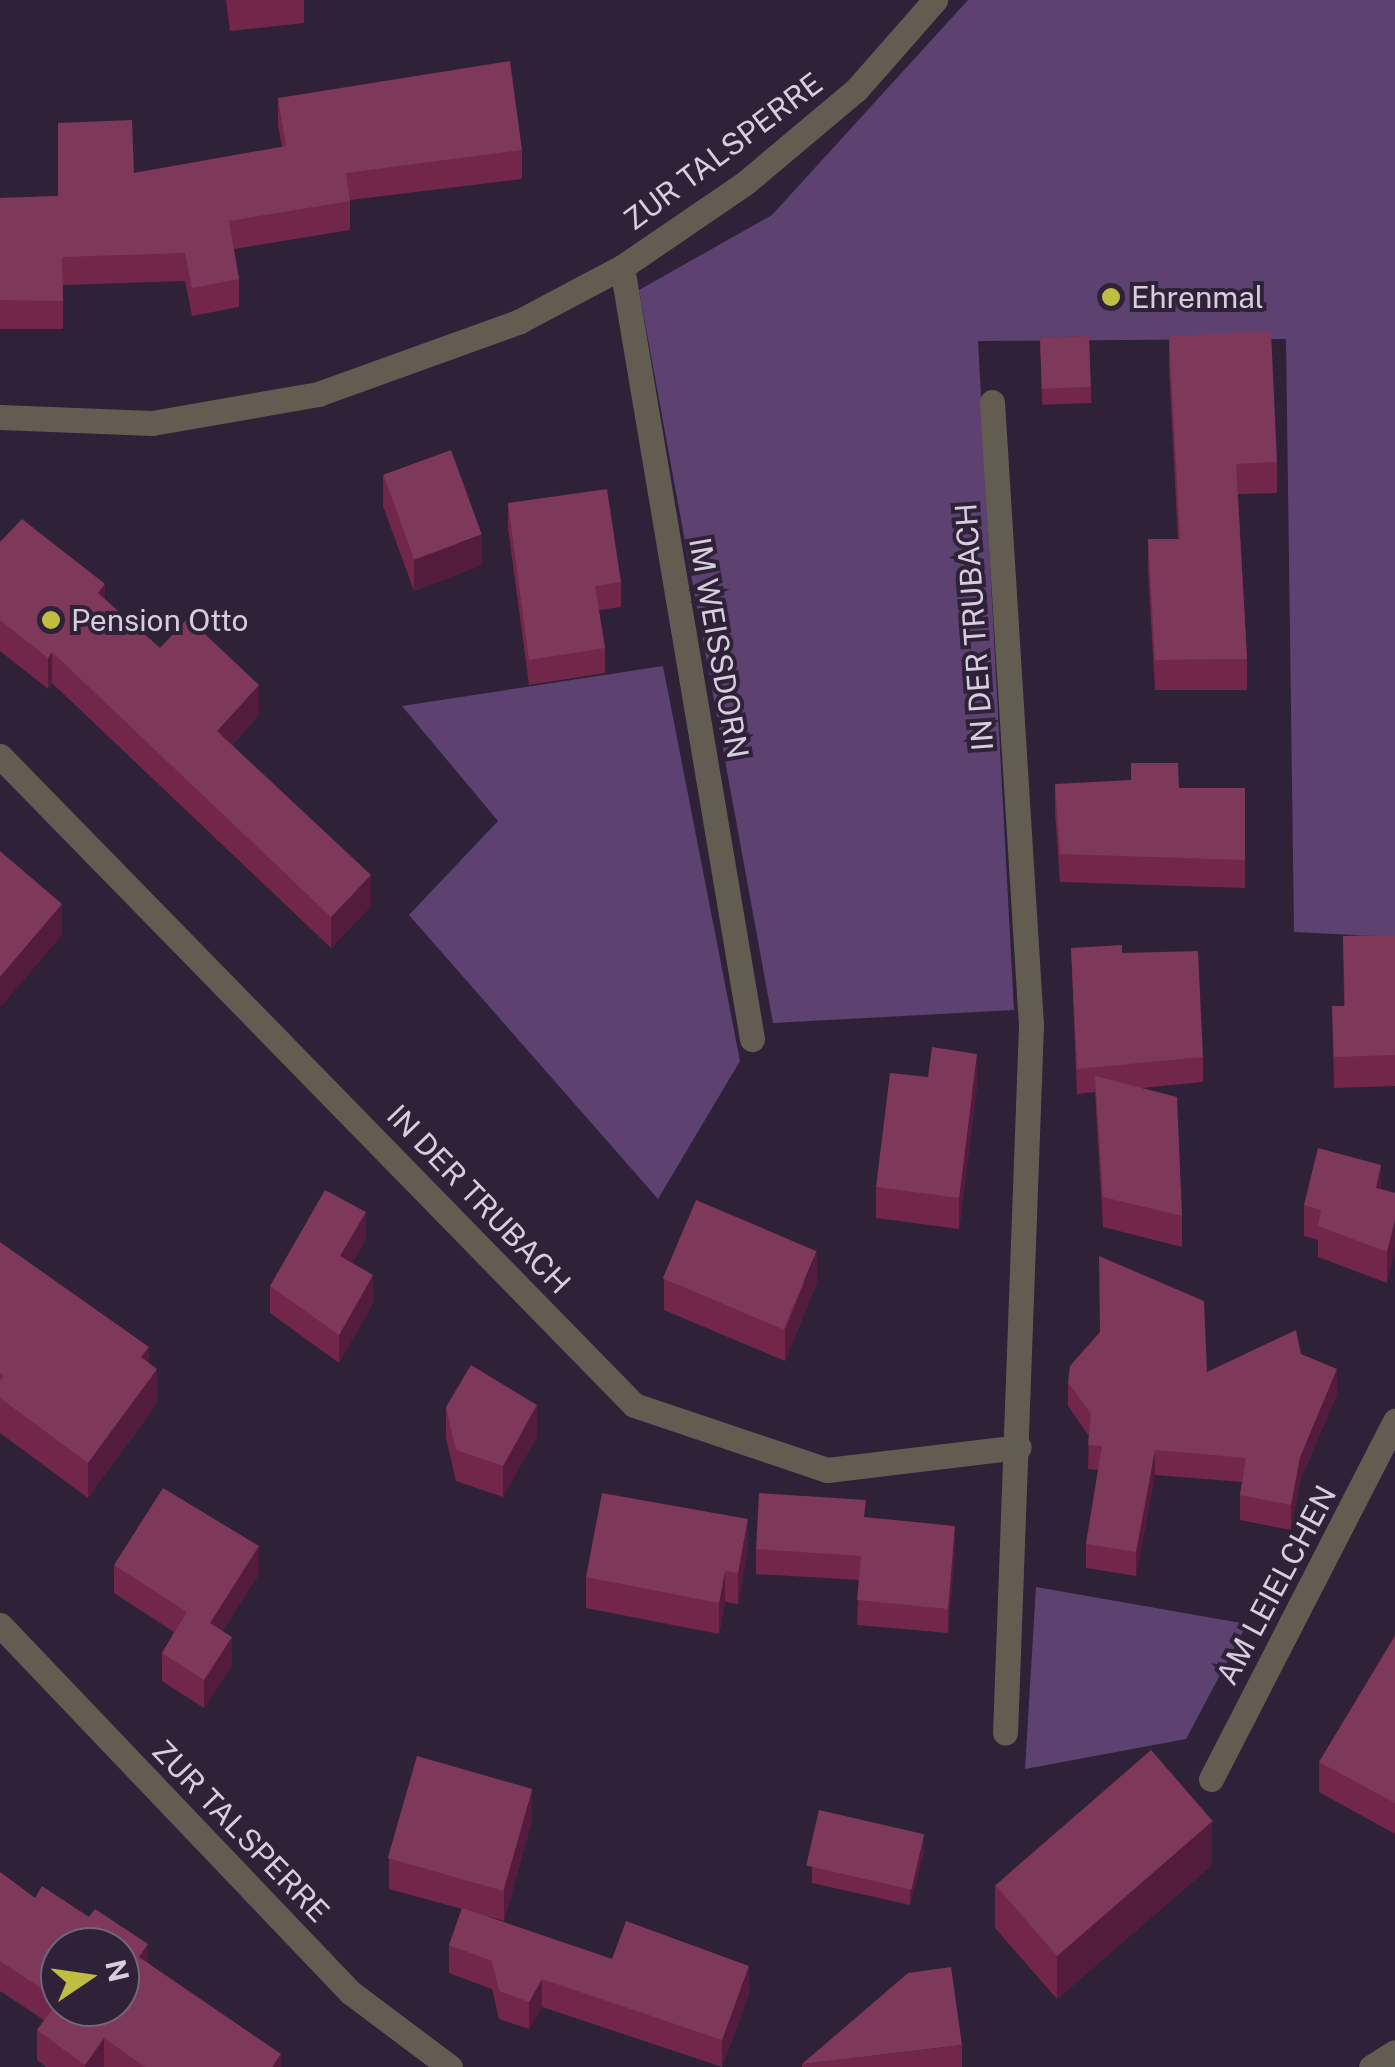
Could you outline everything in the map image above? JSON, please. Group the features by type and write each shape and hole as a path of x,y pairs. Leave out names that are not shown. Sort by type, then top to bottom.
{"street":[{"name":"ZUR TALSPERRE","path":"0,417 152,423 318,394 502,329 622,267 744,184 856,90 934,0"},
{"name":"IM WEISSDORN","path":"622,267 752,1039"},
{"name":"IN DER TRUBACH","path":"992,402 1031,1025 1006,1733"},
{"name":"IN DER TRUBACH","path":"0,756 634,1404 828,1470 1019,1447"},
{"name":"AM LEIELCHEN","path":"1211,1779 1395,1421"},
{"name":"ZUR TALSPERRE","path":"0,1625 350,1992 450,2067"},
{"path":"1370,2067 1395,2052"}],"shaded area":[{"path":"968,0 1395,0 1395,937 1294,932 1286,339 978,341 1014,1010 773,1023 639,290 772,215"},
{"path":"663,666 740,1061 658,1199 409,915 498,821 402,706"},
{"path":"1036,1587 1247,1624 1186,1739 1025,1769"}],"building":[{"path":"510,61 522,150 346,173 350,201 229,221 239,279 192,288 185,253 62,257 63,301 0,300 0,198 58,196 58,123 132,120 134,173 286,146 278,98"},
{"path":"1271,331 1277,462 1236,464 1247,659 1155,660 1148,539 1180,539 1169,336"},
{"path":"1089,336 1091,387 1042,389 1040,338"},
{"path":"451,450 482,535 414,559 383,475"},
{"path":"607,489 621,582 595,586 605,648 529,660 508,503"},
{"path":"22,519 105,584 98,593 160,648 188,618 259,685 217,731 371,875 331,917 52,652 48,658 0,620 0,542"},
{"path":"1131,763 1178,763 1179,788 1245,788 1245,860 1060,854 1055,784 1131,780"},
{"path":"0,851 62,904 0,977"},
{"path":"1395,935 1395,1055 1334,1057 1332,1006 1345,1006 1343,936"},
{"path":"1122,945 1122,953 1198,951 1203,1057 1077,1069 1071,948"},
{"path":"932,1047 977,1054 959,1198 876,1187 890,1073 928,1077"},
{"path":"1095,1076 1177,1097 1182,1216 1103,1197"},
{"path":"1318,1148 1381,1165 1376,1188 1395,1193 1395,1220 1387,1252 1318,1226 1321,1210 1304,1205"},
{"path":"325,1190 366,1212 340,1256 373,1275 339,1335 270,1286"},
{"path":"696,1200 817,1251 783,1329 663,1278"},
{"path":"0,1242 149,1347 141,1357 157,1369 88,1463 0,1398 0,1381 4,1376 0,1373"},
{"path":"1099,1256 1204,1301 1207,1372 1296,1330 1301,1354 1337,1369 1300,1457 1291,1505 1240,1495 1246,1458 1155,1450 1136,1552 1086,1544 1102,1446 1088,1445 1091,1414 1068,1382 1070,1366 1100,1332"},
{"path":"471,1365 537,1405 503,1466 456,1450 446,1407"},
{"path":"163,1488 259,1546 210,1623 232,1637 204,1680 162,1653 187,1612 114,1565"},
{"path":"602,1493 748,1519 738,1573 725,1571 719,1603 586,1577"},
{"path":"759,1493 866,1500 864,1517 955,1526 948,1609 857,1600 862,1546 861,1556 756,1549"},
{"path":"1395,1636 1395,1803 1319,1762"},
{"path":"1151,1750 1213,1821 1057,1956 996,1885"},
{"path":"417,1756 532,1789 503,1891 388,1858"},
{"path":"819,1810 924,1834 911,1890 806,1866"},
{"path":"0,1872 35,1898 42,1886 89,1917 95,1909 122,1927 40,1927 40,1987 0,1961"},
{"path":"462,1908 612,1959 626,1921 749,1966 722,2040 542,1979 529,2002 499,1991 492,1961 449,1945"},
{"path":"140,1939 148,1944 140,1956"},
{"path":"140,1958 281,2054 272,2067 145,2067 104,2038 85,2065 37,2030 40,2026 140,2027"},
{"path":"951,1967 962,2045 802,2064 908,1973"}],"place":[{"name":"Ehrenmal","path":"1111,297"},
{"name":"Pension Otto","path":"51,620"}]}
